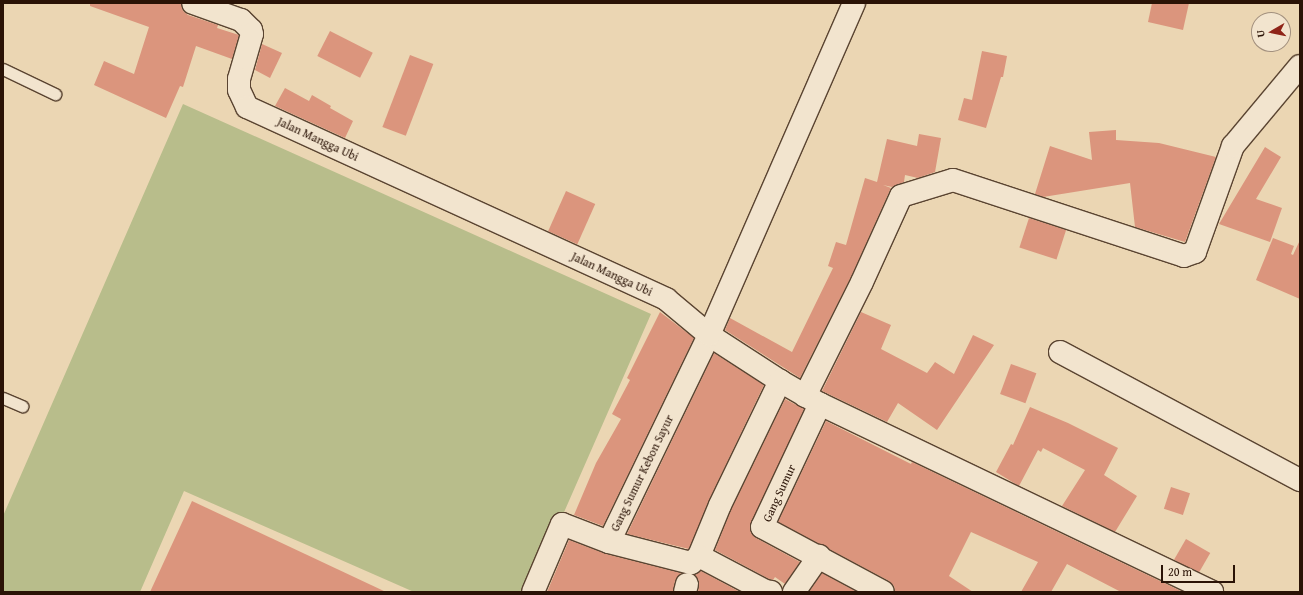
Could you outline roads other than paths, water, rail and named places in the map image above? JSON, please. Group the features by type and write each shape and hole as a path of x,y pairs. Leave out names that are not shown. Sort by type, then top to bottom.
{"street":[{"name":"Jalan Mangga Ubi","path":"193,3 242,20 248,26 252,34 239,79 239,90 247,106 666,299 709,335 812,400 1212,592"},
{"path":"709,335 854,3"},
{"path":"812,400 862,282 901,196 953,180 1184,256 1196,252 1232,146 1300,66"},
{"name":"Gang Sumur Kebon Sayur","path":"534,592 562,524 609,542 709,335"},
{"path":"1060,352 1300,480"},
{"path":"609,542 691,563 699,556 720,505 748,451 780,381"},
{"name":"Gang Sumur","path":"812,400 762,527 818,556"},
{"path":"699,556 765,591 771,592"},
{"path":"794,592 818,556 883,592"}],"lane":[{"path":"3,69 55,94"},
{"path":"3,398 22,406"}]}
